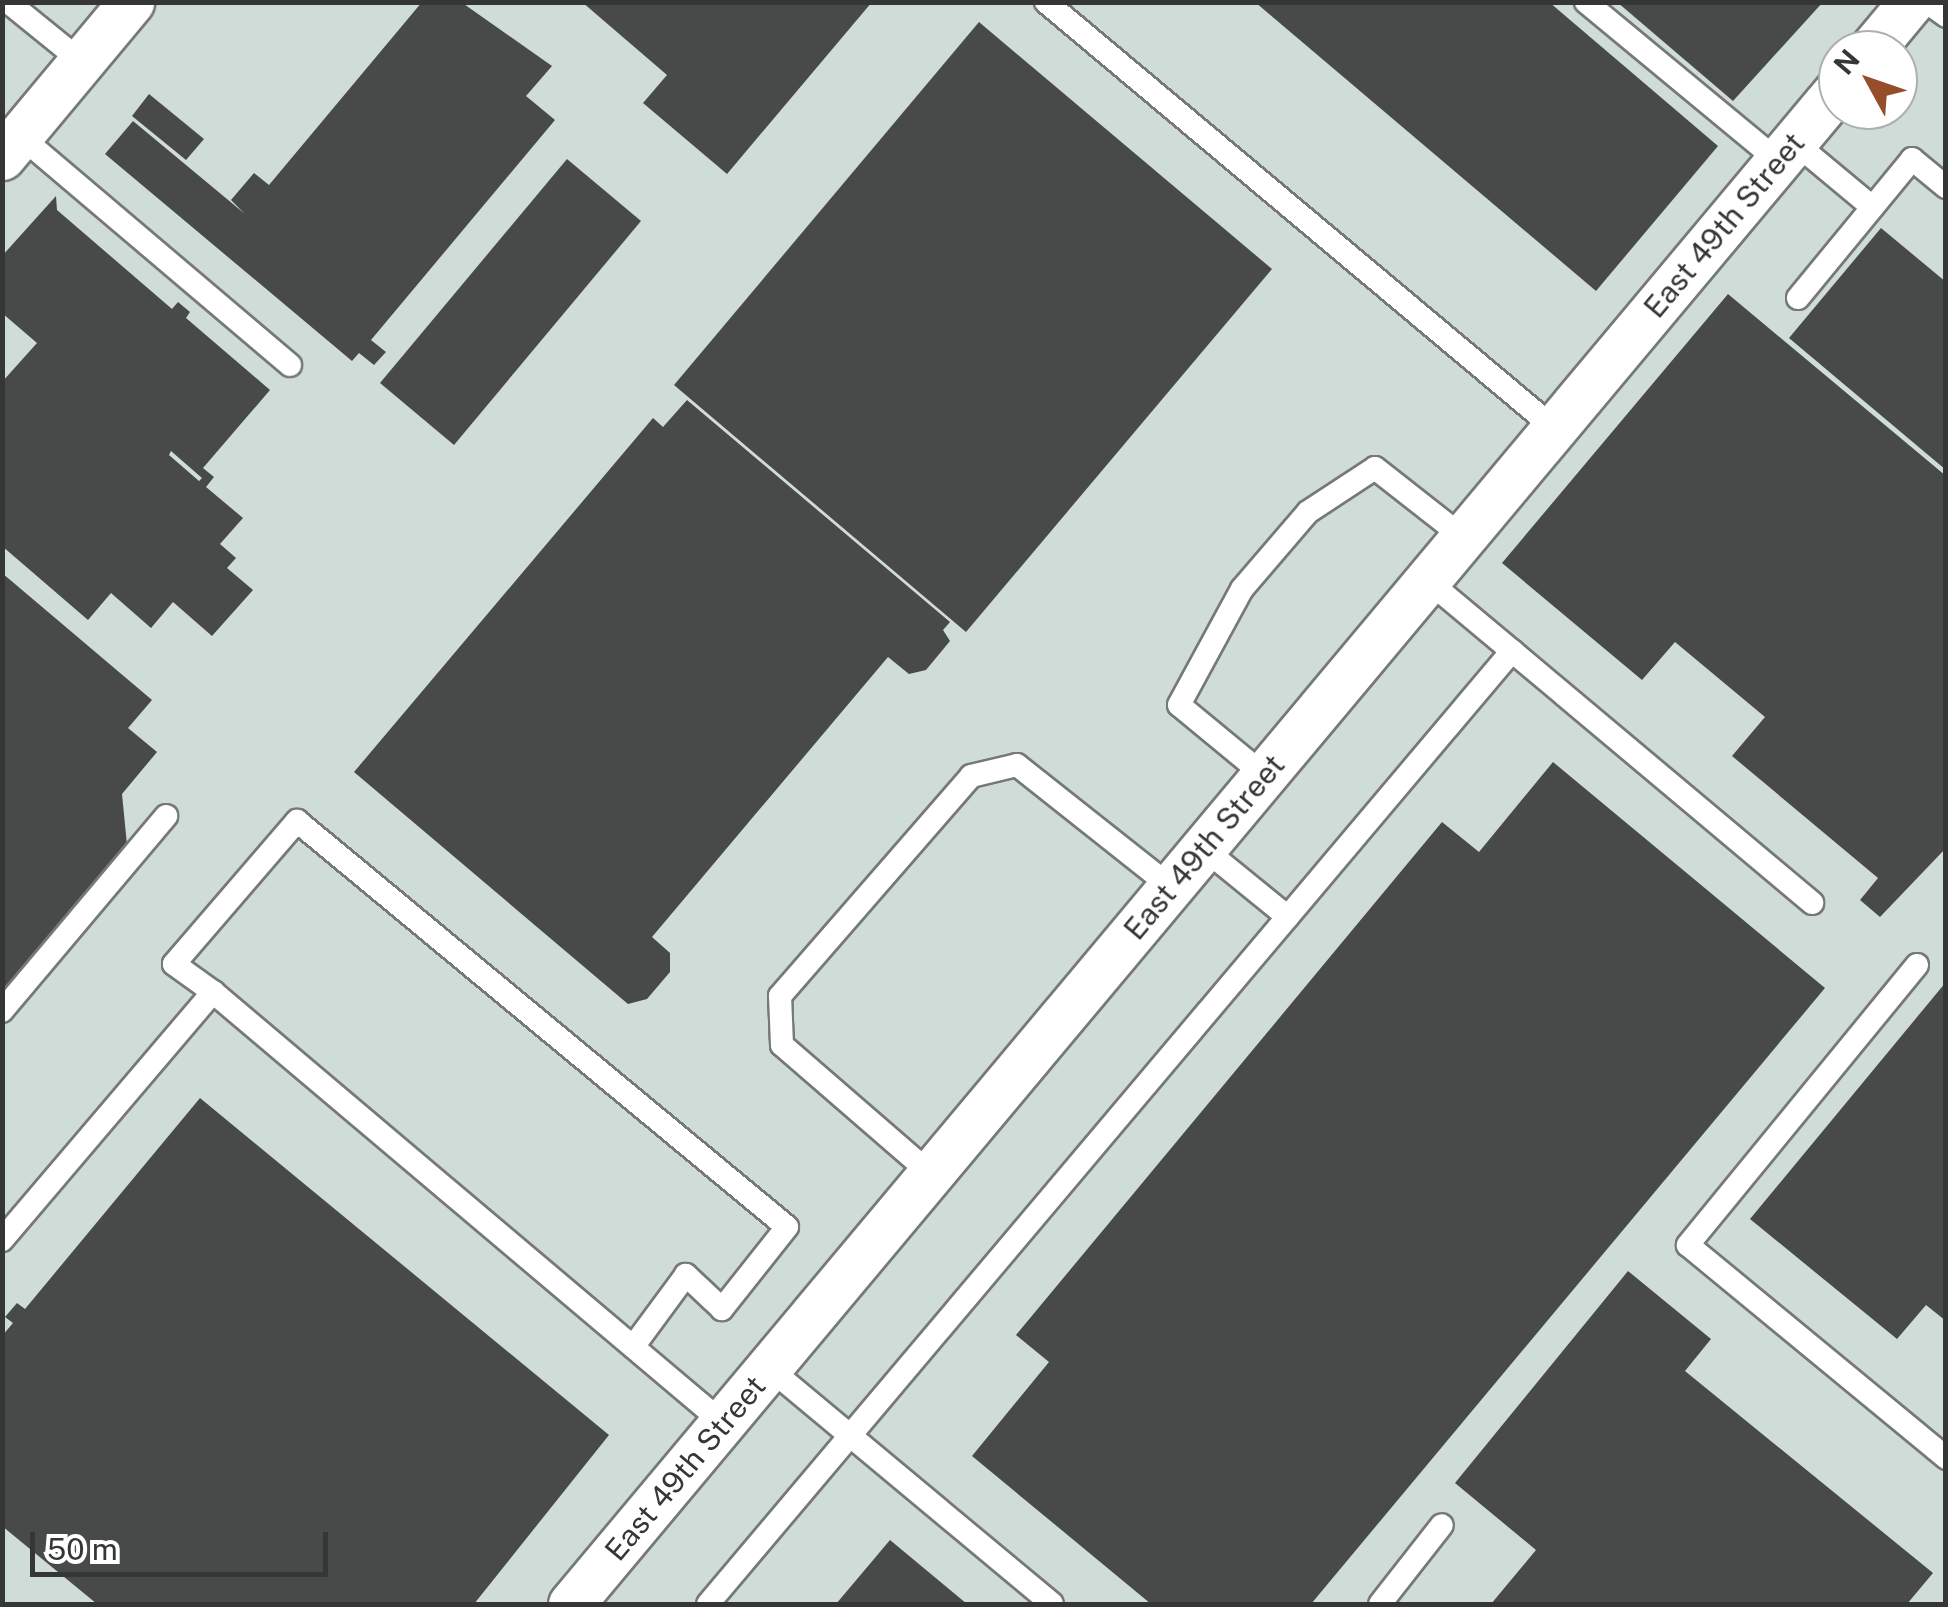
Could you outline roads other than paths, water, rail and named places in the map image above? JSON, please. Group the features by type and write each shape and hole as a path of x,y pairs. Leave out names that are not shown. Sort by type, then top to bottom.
{"street":[{"path":"11,147 132,2"},
{"path":"1888,30 1911,2"},
{"name":"East 49th Street","path":"571,1604 1818,113"}],"lane":[{"path":"8,2 82,62"},
{"path":"1046,2 1554,428"},
{"path":"1586,2 1786,152 1872,207"},
{"path":"1927,2 1946,16"},
{"path":"11,147 290,364"},
{"path":"1798,298 1912,159 1946,187"},
{"path":"1264,775 1179,704 1242,589 1308,512 1375,468 1463,538"},
{"path":"1427,580 1812,903"},
{"path":"708,1604 1512,652"},
{"path":"931,1174 782,1044 780,996 971,776 1017,765 1170,887"},
{"path":"2,1011 166,816"},
{"path":"633,1346 686,1275 722,1309 787,1226 297,821 174,964 213,992 723,1423"},
{"path":"1203,848 1288,916"},
{"path":"1917,965 1688,1245 1946,1458"},
{"path":"2,1240 213,992"},
{"path":"770,1368 847,1440 1052,1604"},
{"path":"1380,1604 1442,1525"}]}
